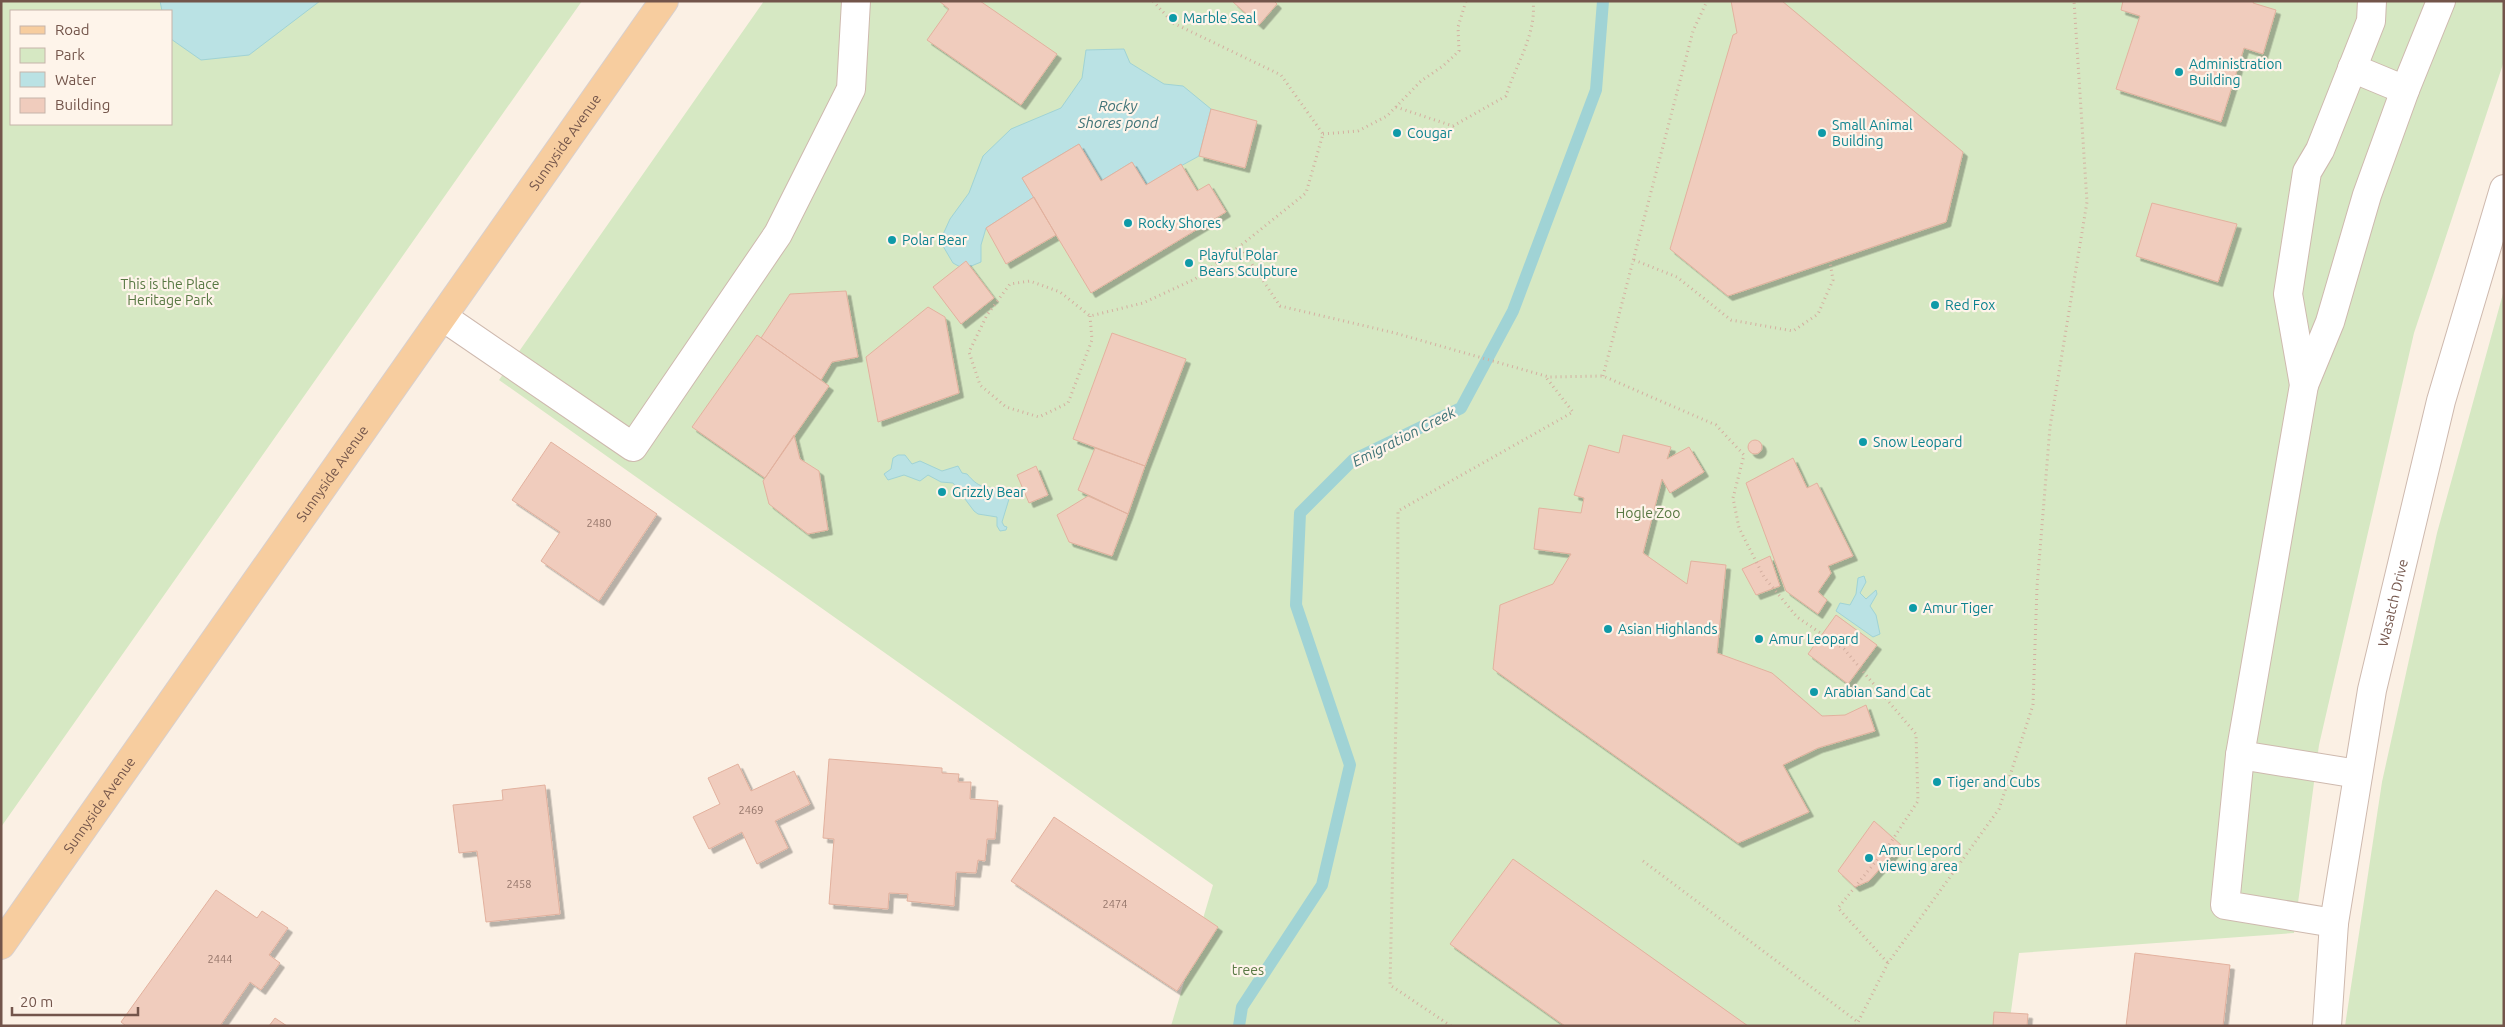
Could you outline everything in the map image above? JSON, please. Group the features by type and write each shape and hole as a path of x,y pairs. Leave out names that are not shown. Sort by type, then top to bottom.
{"main road":[{"name":"Sunnyside Avenue","path":"1,945 664,1"}],"street":[{"path":"443,318 632,447 778,234 851,89 856,1"},
{"path":"2304,385 2288,294 2307,172 2320,150 2371,21 2372,1"},
{"path":"2334,923 2225,905 2240,755 2304,385 2330,322 2367,195 2405,90 2441,1"},
{"path":"2352,68 2405,90"},
{"name":"Wasatch Drive","path":"2327,1026 2334,923 2372,690 2441,401 2504,190"},
{"path":"2240,755 2358,774"}],"path":[{"path":"1153,1 1173,23 1281,75 1323,134"},
{"path":"1323,134 1358,131 1388,116 1421,81 1443,66 1459,51 1458,27 1466,1"},
{"path":"1396,107 1453,126 1506,96 1530,33 1533,1"},
{"path":"1603,376 1693,31 1707,1"},
{"path":"1643,862 1857,1024 1888,963 1999,809 2033,705 2036,587 2050,427 2087,202 2074,1"},
{"path":"1090,316 1143,303 1195,279 1240,246 1306,193 1323,134"},
{"path":"1240,246 1280,306 1395,333 1544,376 1603,376 1716,425 1744,455 1733,498 1739,528 1764,577 1797,617 1844,649 1916,734 1918,801 1889,845 1838,908 1888,963"},
{"path":"1634,260 1677,277 1731,320 1793,331 1818,314 1833,280 1830,262"},
{"path":"1030,281 1060,292 1090,316 1092,340 1068,403 1039,417 1006,407 980,385 969,352 987,315 1010,284 1030,281"},
{"path":"1451,1026 1390,985 1398,674 1398,511 1573,412 1544,376"}],"green space":[{"name":"This is the Place Heritage Park","path":"1,1 582,1 1,827"},
{"name":"Hogle Zoo","path":"764,1 2504,1 2504,61 2414,333 2319,745 2294,933 2019,953 2009,1026 1171,1026 1213,885 499,380"},
{"path":"2504,290 2504,1026 2345,1026 2382,782 2437,533"}],"water":[{"path":"160,1 320,1 249,55 201,60 172,40 172,10 162,10"},
{"name":"Rocky Shores pond","path":"1124,49 1130,63 1164,84 1183,86 1211,109 1199,156 1146,185 1132,162 1101,181 1079,144 1022,178 1034,197 986,228 981,245 981,262 964,269 953,263 940,241 950,219 969,193 983,156 1011,129 1061,108 1082,78 1086,50"},
{"path":"898,455 905,455 912,464 920,461 942,471 958,466 962,473 967,474 978,484 985,487 1000,488 1009,499 1002,522 1007,527 1006,530 1000,531 997,526 997,517 978,514 974,511 953,483 941,482 928,475 920,481 904,475 888,480 884,474 891,469 893,458"},
{"path":"1864,576 1866,582 1860,593 1866,599 1876,590 1877,594 1870,606 1876,615 1880,634 1873,637 1836,611 1840,603 1850,605 1856,594 1858,578"}],"building":[{"path":"939,1 980,1 1057,54 1021,105 927,40 949,9"},
{"path":"1274,1 1277,4 1259,25 1233,2"},
{"name":"Small Animal Building","path":"1731,1 1782,1 1963,152 1946,222 1728,296 1670,249 1733,35 1737,33"},
{"name":"Administration Building","path":"2123,1 2254,1 2253,3 2276,10 2263,54 2244,48 2221,122 2116,89 2140,16 2121,10"},
{"path":"1211,109 1257,121 1245,168 1199,156"},
{"name":"Rocky Shores","path":"1079,144 1101,181 1132,162 1146,185 1181,164 1197,191 1209,184 1226,212 1091,293 1022,178"},
{"path":"1034,197 1056,235 1006,264 986,228"},
{"path":"2152,203 2237,224 2218,282 2136,256"},
{"path":"966,261 994,298 961,324 933,287"},
{"path":"846,291 858,357 832,362 821,380 761,338 790,294"},
{"path":"928,307 945,317 959,393 878,422 866,357"},
{"path":"1112,333 1186,359 1145,466 1073,439"},
{"path":"757,335 829,386 765,478 692,427"},
{"path":"794,435 800,459 819,471 828,530 808,534 769,504 763,481"},
{"name":"Asian Highlands","path":"1623,435 1671,447 1667,459 1689,447 1704,472 1670,493 1662,479 1643,553 1687,584 1691,561 1726,565 1717,653 1772,673 1822,716 1845,715 1866,705 1875,731 1818,748 1783,765 1809,812 1738,843 1493,669 1500,605 1553,584 1571,554 1534,549 1539,508 1581,513 1584,498 1574,495 1589,445 1619,453"},
{"path":"1752,440 1758,440 1762,447 1758,454 1752,454 1748,450 1748,444"},
{"path":"551,442 657,514 599,601 541,561 560,532 512,500"},
{"path":"1095,448 1145,466 1128,514 1078,490"},
{"path":"1793,458 1807,488 1817,483 1853,556 1828,566 1831,573 1818,592 1827,600 1818,614 1786,591 1746,483"},
{"path":"1036,466 1048,495 1029,503 1017,475"},
{"path":"1088,496 1128,514 1112,556 1069,542 1057,515"},
{"path":"1770,556 1780,586 1756,595 1742,569"},
{"path":"1836,615 1877,645 1848,684 1808,654"},
{"path":"829,759 942,768 942,773 959,774 958,782 971,782 970,799 998,801 995,839 987,839 985,861 978,860 976,873 956,872 954,906 907,901 908,894 889,893 888,909 829,904 834,839 823,838"},
{"path":"738,764 751,791 794,771 810,804 775,821 788,848 757,864 742,832 709,849 693,817 720,804 708,778"},
{"path":"545,785 560,914 486,922 477,851 459,853 453,805 503,800 502,790"},
{"path":"1054,817 1218,927 1177,991 1011,881"},
{"name":"Amur Lepord viewing area","path":"1874,821 1901,845 1869,881 1855,887 1838,871"},
{"path":"1513,859 1748,1026 1565,1026 1450,944"},
{"path":"216,890 257,918 262,911 288,928 269,955 280,963 261,990 250,982 220,1026 126,1026 121,1022"},
{"path":"2135,953 2230,965 2223,1026 2126,1026"},
{"path":"1994,1012 2028,1014 2027,1026 1993,1026"},
{"path":"275,1018 287,1026 269,1026"}],"waterway":[{"name":"Emigration Creek","path":"1239,1026 1242,1007 1322,885 1350,765 1296,605 1300,513 1353,460 1461,408 1513,311 1596,90 1603,1"}],"place":[{"name":"Marble Seal","path":"1173,18"},
{"name":"Administration Building","path":"2179,72"},
{"name":"Cougar","path":"1397,133"},
{"name":"Small Animal Building","path":"1822,133"},
{"name":"Rocky Shores","path":"1128,223"},
{"name":"Polar Bear","path":"892,240"},
{"name":"Playful Polar Bears Sculpture","path":"1189,263"},
{"name":"Red Fox","path":"1935,305"},
{"name":"Snow Leopard","path":"1863,442"},
{"name":"Grizzly Bear","path":"942,492"},
{"name":"Amur Tiger","path":"1913,608"},
{"name":"Asian Highlands","path":"1608,629"},
{"name":"Amur Leopard","path":"1759,639"},
{"name":"Arabian Sand Cat","path":"1814,692"},
{"name":"Tiger and Cubs","path":"1937,782"},
{"name":"Amur Lepord viewing area","path":"1869,858"}],"park label":[{"name":"trees","path":"1248,970"}]}
